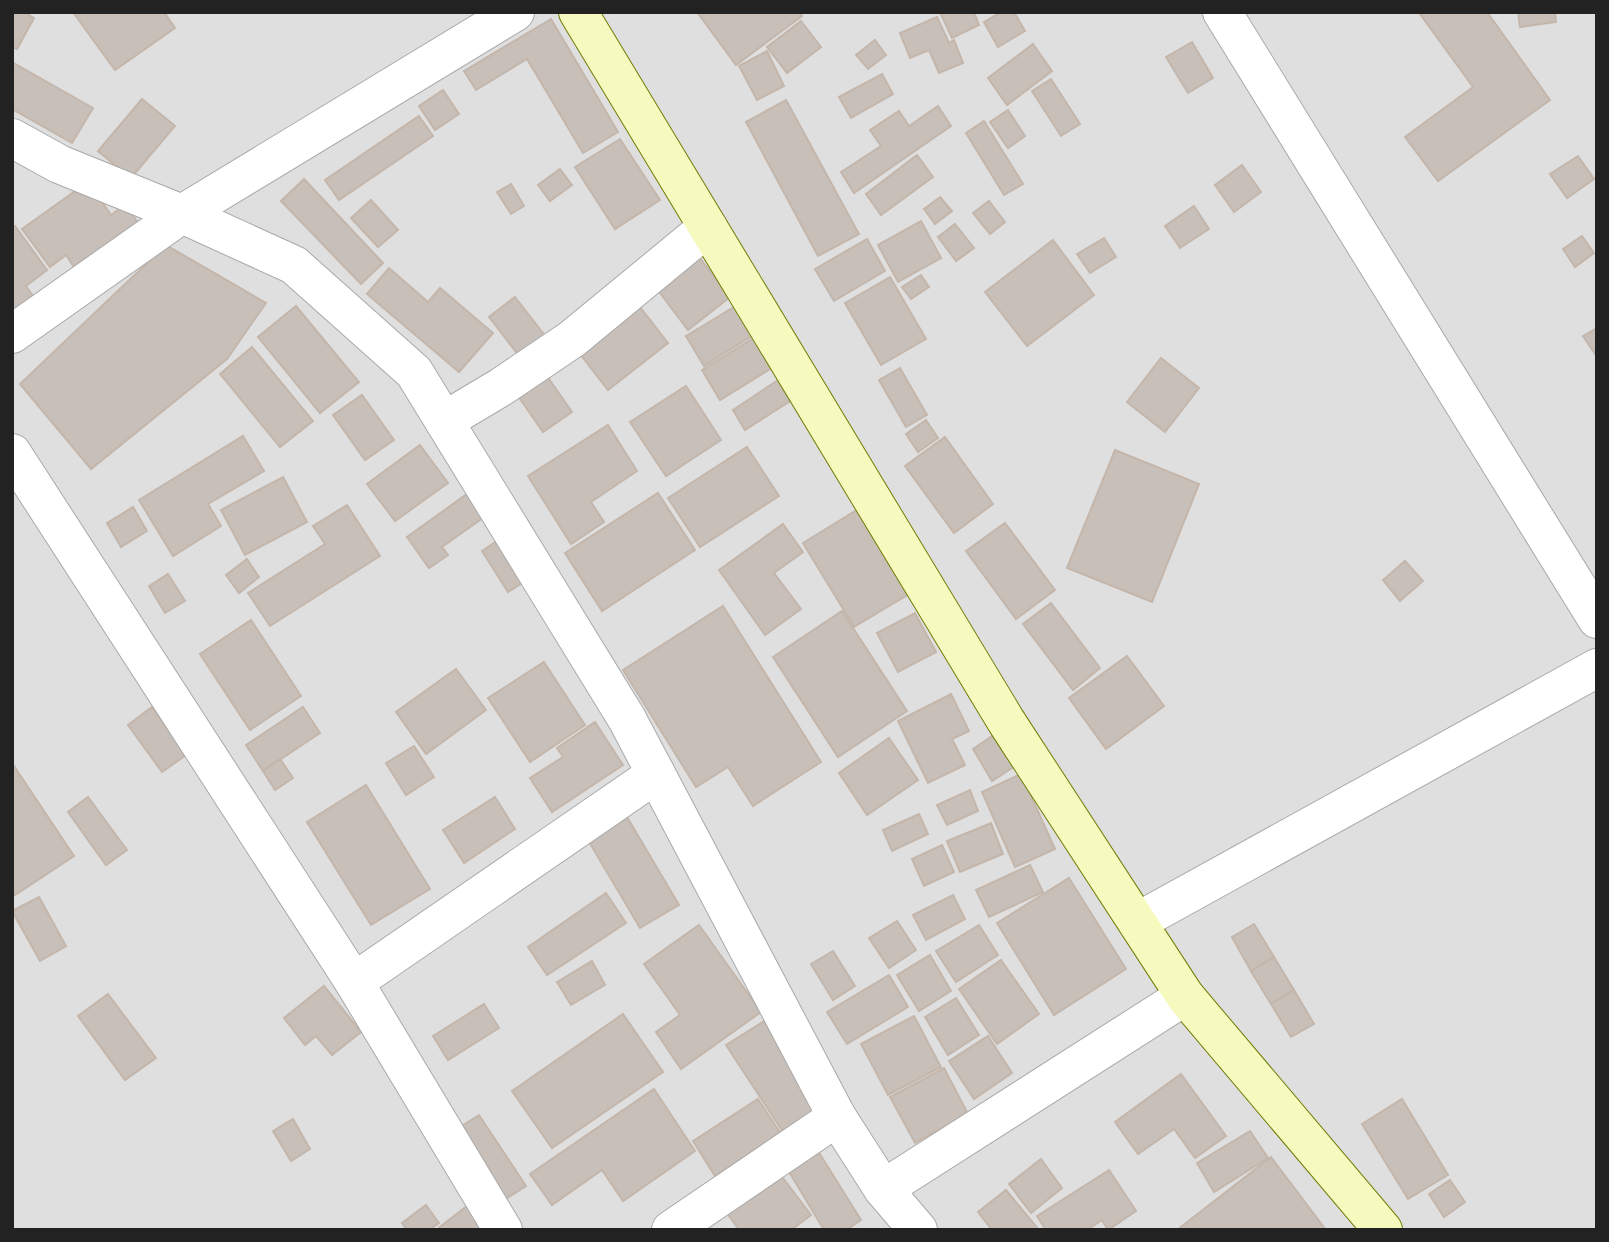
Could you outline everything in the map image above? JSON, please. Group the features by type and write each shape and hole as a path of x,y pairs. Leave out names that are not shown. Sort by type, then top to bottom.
{"main road":[{"path":"578,12 1006,721 1185,996 1383,1230"}],"street":[{"path":"12,334 182,214 515,12"},
{"path":"1222,12 1597,619"},
{"path":"12,138 59,164 182,214 294,265 414,372 626,719 837,1117 883,1189 918,1230"},
{"path":"444,421 501,387 572,339 708,227"},
{"path":"12,453 354,982 503,1230"},
{"path":"1137,922 1597,668"},
{"path":"354,982 656,775"},
{"path":"883,1189 1185,996"},
{"path":"671,1230 837,1117"}],"shaded area":[{"path":"12,12 1597,12 1597,1230 12,1230"}],"building":[{"path":"12,12 24,12 34,18 17,49 12,47"},
{"path":"73,12 164,12 175,28 115,70"},
{"path":"697,12 800,12 802,16 736,65"},
{"path":"940,12 974,12 979,25 952,38"},
{"path":"1001,12 1014,12 1025,31 998,47 984,22"},
{"path":"1487,12 1550,100 1438,181 1405,137 1473,87 1420,14"},
{"path":"1518,12 1555,12 1556,22 1520,27"},
{"path":"937,17 949,43 954,40 963,63 939,73 929,50 910,58 900,33"},
{"path":"551,19 618,132 583,153 527,59 476,90 464,71"},
{"path":"801,21 821,47 787,73 767,47"},
{"path":"875,40 886,55 868,69 856,55"},
{"path":"1192,42 1213,78 1188,93 1166,57"},
{"path":"1033,44 1052,71 1007,105 988,78"},
{"path":"767,51 784,86 757,100 739,66"},
{"path":"12,62 93,108 72,143 12,109"},
{"path":"882,74 893,94 851,118 839,97"},
{"path":"1051,79 1080,124 1061,136 1032,91"},
{"path":"443,90 459,114 435,130 419,106"},
{"path":"142,99 175,126 131,178 98,151"},
{"path":"786,100 859,234 818,256 746,122"},
{"path":"938,106 951,126 854,193 841,172 881,146 870,130 899,111 909,126"},
{"path":"1008,110 1025,136 1008,148 990,122"},
{"path":"419,116 433,136 339,200 325,180"},
{"path":"984,121 1023,184 1004,195 966,133"},
{"path":"620,139 660,200 615,229 575,167"},
{"path":"917,155 933,177 881,215 866,194"},
{"path":"1578,156 1594,179 1567,198 1550,174"},
{"path":"1242,165 1261,192 1234,212 1215,185"},
{"path":"560,169 572,185 550,201 538,185"},
{"path":"304,179 383,263 361,284 281,201"},
{"path":"88,182 111,215 125,205 142,228 78,273 66,255 50,267 22,229"},
{"path":"511,184 524,206 511,214 497,192"},
{"path":"940,197 952,211 935,224 924,209"},
{"path":"371,200 398,230 378,247 351,218"},
{"path":"989,201 1005,222 990,234 973,213"},
{"path":"1194,206 1209,229 1180,248 1165,226"},
{"path":"921,221 941,258 898,282 878,245"},
{"path":"955,224 974,248 956,261 938,237"},
{"path":"15,226 47,270 26,286 35,299 12,315 12,228"},
{"path":"1582,236 1594,253 1575,267 1563,249"},
{"path":"1104,238 1116,257 1090,273 1077,254"},
{"path":"867,239 885,271 834,301 815,269"},
{"path":"1053,240 1094,295 1027,346 985,292"},
{"path":"166,245 266,303 227,359 91,469 20,384"},
{"path":"699,257 730,297 688,330 657,289"},
{"path":"389,268 428,302 440,288 493,333 459,372 367,294"},
{"path":"921,275 929,287 911,299 902,287"},
{"path":"890,277 926,339 881,365 845,303"},
{"path":"515,297 546,337 520,357 489,317"},
{"path":"742,302 760,331 704,366 686,336"},
{"path":"296,306 359,382 320,413 258,337"},
{"path":"640,307 668,343 608,390 580,354"},
{"path":"1597,328 1597,357 1583,336"},
{"path":"757,336 775,366 720,400 702,370"},
{"path":"252,347 313,421 280,447 220,374"},
{"path":"1161,358 1199,388 1165,432 1127,402"},
{"path":"900,368 927,415 906,427 879,380"},
{"path":"547,376 572,412 543,432 518,396"},
{"path":"781,378 795,398 745,430 733,410"},
{"path":"686,386 721,440 666,476 630,422"},
{"path":"362,395 394,440 365,460 333,415"},
{"path":"926,420 938,438 918,452 906,434"},
{"path":"608,425 637,471 591,502 604,522 571,544 528,476"},
{"path":"243,436 264,471 208,504 221,526 173,556 139,500"},
{"path":"945,437 993,504 954,533 905,466"},
{"path":"420,445 448,483 395,521 367,484"},
{"path":"747,447 779,496 700,547 668,498"},
{"path":"1115,450 1199,484 1152,602 1067,568"},
{"path":"283,477 307,522 245,555 221,510"},
{"path":"471,491 487,515 442,547 448,555 429,568 407,537"},
{"path":"658,493 695,550 602,611 565,553"},
{"path":"347,505 380,556 270,626 248,593 325,544 313,526"},
{"path":"133,507 147,531 121,547 107,523"},
{"path":"860,508 911,593 854,627 803,543"},
{"path":"1005,523 1055,590 1016,619 966,551"},
{"path":"783,524 803,552 774,573 801,609 765,635 719,570"},
{"path":"503,537 530,578 508,592 482,551"},
{"path":"247,559 259,577 239,593 226,575"},
{"path":"1405,561 1423,581 1400,601 1383,580"},
{"path":"168,574 185,601 165,613 149,586"},
{"path":"1051,603 1100,668 1073,690 1023,624"},
{"path":"723,606 821,762 753,806 728,767 696,787 623,670"},
{"path":"842,611 907,711 838,757 773,657"},
{"path":"915,613 936,652 898,672 877,633"},
{"path":"251,620 301,696 250,730 200,654"},
{"path":"1127,656 1164,706 1106,749 1069,698"},
{"path":"544,662 585,725 530,762 488,698"},
{"path":"456,669 486,710 426,754 396,712"},
{"path":"951,694 969,731 952,739 965,765 928,783 898,721"},
{"path":"152,707 186,755 162,772 128,725"},
{"path":"303,707 320,733 263,771 246,745"},
{"path":"595,722 623,765 552,812 530,778 563,757 557,748"},
{"path":"998,732 1018,764 992,781 973,749"},
{"path":"889,738 918,780 867,815 839,773"},
{"path":"414,746 434,777 406,795 386,763"},
{"path":"280,759 293,778 275,790 263,771"},
{"path":"12,763 74,856 15,895 12,890"},
{"path":"1021,774 1055,849 1015,867 982,792"},
{"path":"366,785 430,889 371,925 307,822"},
{"path":"970,790 978,811 947,825 937,805"},
{"path":"88,797 127,850 106,865 68,812"},
{"path":"495,797 515,829 464,863 443,830"},
{"path":"919,814 928,834 892,851 883,830"},
{"path":"627,817 679,905 640,928 588,840"},
{"path":"991,823 1003,854 960,872 947,841"},
{"path":"942,845 954,872 924,886 912,859"},
{"path":"1030,865 1043,892 989,917 976,890"},
{"path":"1069,878 1126,969 1054,1015 997,923"},
{"path":"606,893 626,923 547,975 528,947"},
{"path":"953,895 965,919 926,940 913,915"},
{"path":"39,897 66,946 40,961 12,911"},
{"path":"897,921 916,950 889,968 869,938"},
{"path":"1254,924 1274,957 1251,971 1232,937"},
{"path":"699,925 761,1012 681,1069 656,1032 680,1015 644,964"},
{"path":"979,925 998,955 956,982 936,951"},
{"path":"833,951 855,986 833,1000 811,964"},
{"path":"930,955 951,991 919,1011 897,975"},
{"path":"1274,957 1294,990 1271,1004 1251,971"},
{"path":"1001,960 1039,1014 997,1044 959,989"},
{"path":"592,961 605,985 571,1005 557,982"},
{"path":"889,975 908,1007 847,1044 827,1012"},
{"path":"324,986 361,1032 332,1055 316,1036 305,1045 284,1018"},
{"path":"1294,990 1314,1024 1291,1037 1271,1004"},
{"path":"108,994 156,1058 125,1080 78,1016"},
{"path":"956,998 979,1035 948,1055 925,1017"},
{"path":"484,1004 499,1028 448,1060 433,1036"},
{"path":"623,1014 663,1072 552,1148 512,1091"},
{"path":"914,1016 941,1067 888,1095 861,1044"},
{"path":"766,1020 822,1107 783,1132 726,1045"},
{"path":"988,1036 1012,1073 974,1099 949,1061"},
{"path":"944,1068 968,1114 915,1143 890,1097"},
{"path":"1181,1074 1226,1136 1195,1158 1174,1129 1138,1154 1115,1122"},
{"path":"654,1089 695,1151 623,1201 602,1170 552,1205 530,1174"},
{"path":"758,1099 781,1134 715,1176 693,1141"},
{"path":"1402,1099 1448,1175 1408,1199 1362,1124"},
{"path":"479,1115 526,1186 495,1206 449,1134"},
{"path":"293,1119 310,1149 291,1161 273,1131"},
{"path":"1250,1131 1268,1158 1214,1192 1197,1163"},
{"path":"818,1151 861,1220 846,1230 824,1230 788,1170"},
{"path":"1271,1157 1326,1230 1177,1230"},
{"path":"1041,1159 1062,1188 1031,1213 1009,1184"},
{"path":"1109,1170 1136,1211 1108,1230 1102,1220 1087,1230 1046,1230 1037,1216"},
{"path":"780,1174 811,1215 791,1230 739,1230 727,1213"},
{"path":"1450,1180 1465,1202 1444,1217 1429,1194"},
{"path":"1006,1190 1039,1230 992,1230 978,1212"},
{"path":"426,1205 439,1223 429,1230 407,1230 402,1223"},
{"path":"468,1205 483,1230 436,1230"}]}
